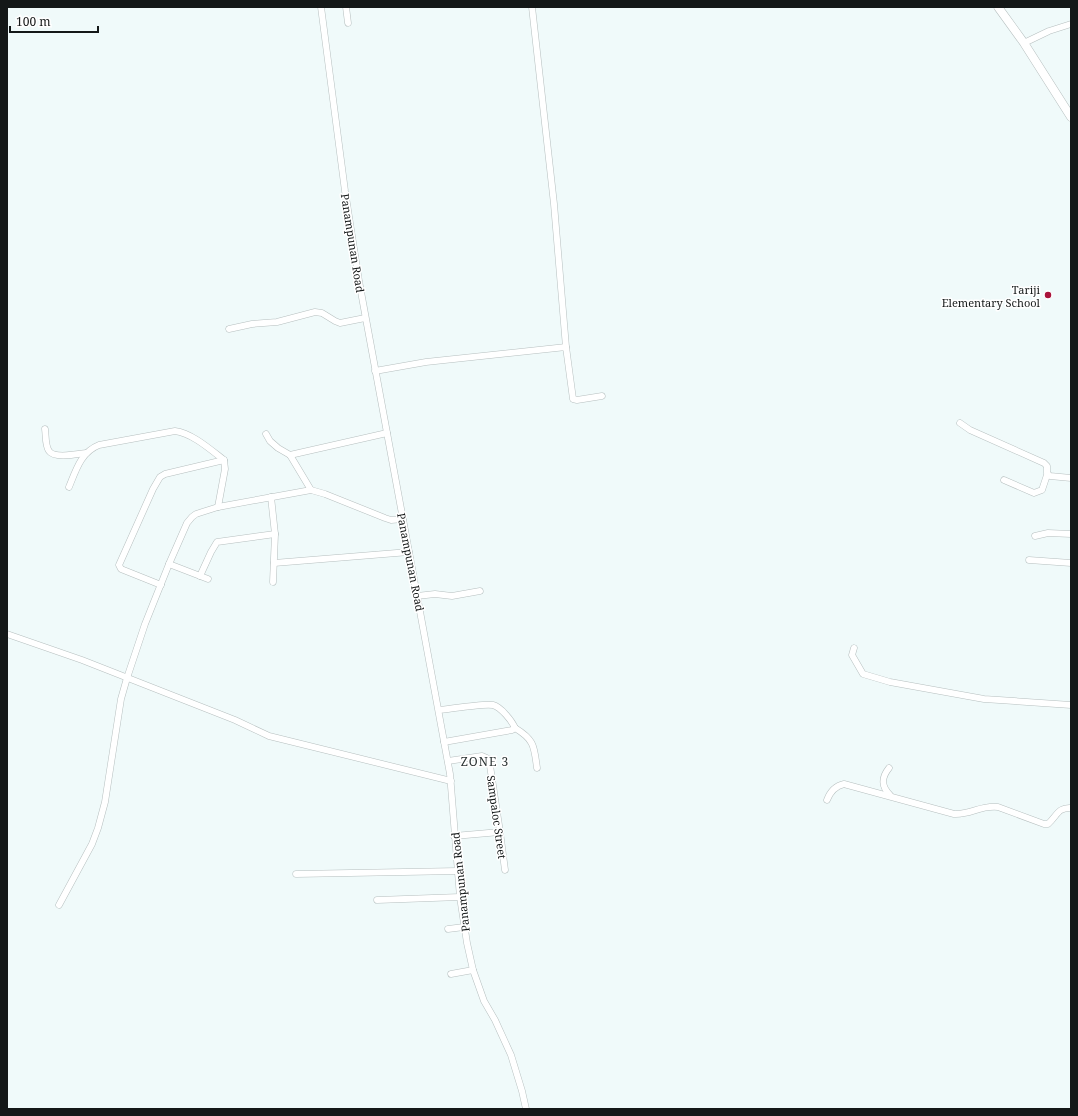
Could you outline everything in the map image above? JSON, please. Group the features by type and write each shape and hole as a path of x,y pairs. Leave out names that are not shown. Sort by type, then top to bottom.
{"main road":[{"path":"998,7 1024,43 1071,117"}],"street":[{"name":"Panampunan Road","path":"321,7 346,198 366,318 448,761 451,781 454,836 464,927 473,970 484,1001 512,1055 526,1109"},
{"path":"346,7 348,23"},
{"path":"532,7 554,204 566,348 573,399 577,400 602,396"},
{"path":"1024,43 1049,31 1071,24"},
{"path":"229,329 252,324 277,322 315,312 322,313 335,321 340,322 366,318"},
{"path":"375,371 426,362 566,348"},
{"path":"960,423 970,430 1044,463 1047,466 1047,475 1042,490 1034,493 1004,480"},
{"path":"45,429 48,450 51,453 63,455 86,453"},
{"path":"69,487 79,463 91,448 99,445 175,431 188,435 224,460 225,469 218,507"},
{"path":"290,455 387,433"},
{"path":"266,434 270,441 290,455 311,490"},
{"path":"161,584 121,569 119,565 153,489 160,477 165,474 224,460"},
{"path":"1047,475 1053,477 1071,478"},
{"path":"60,905 92,844 102,815 121,699 127,678 145,624 169,564 187,523 192,517 196,514 218,507 311,490 391,520 403,519"},
{"path":"272,497 275,534 273,582"},
{"path":"1034,536 1048,533 1071,534"},
{"path":"200,576 217,542 275,534"},
{"path":"274,563 409,552"},
{"path":"1029,560 1071,563"},
{"path":"169,564 208,579"},
{"path":"417,596 435,594 452,596 480,590"},
{"path":"7,634 68,655 234,720 269,736 451,781"},
{"path":"854,648 852,655 862,674 870,677 984,699 1071,705"},
{"path":"439,710 486,705 499,708 515,728 521,731 533,746 537,768"},
{"path":"444,742 512,730 515,728"},
{"name":"Sampaloc Street","path":"448,761 482,756 489,759 505,870"},
{"path":"889,768 883,778 882,783 885,790 891,796"},
{"path":"827,800 832,790 838,785 844,784 954,814 961,814 989,806 998,807 1044,824 1048,824 1058,811 1067,807 1071,808"},
{"path":"454,836 500,832"},
{"path":"296,874 458,871"},
{"path":"377,900 460,897"},
{"path":"448,929 464,927"},
{"path":"450,974 473,970"}],"place":[{"name":"Tariji Elementary School","path":"1048,295"}],"district":[{"name":"ZONE 3","path":"485,761"}]}
